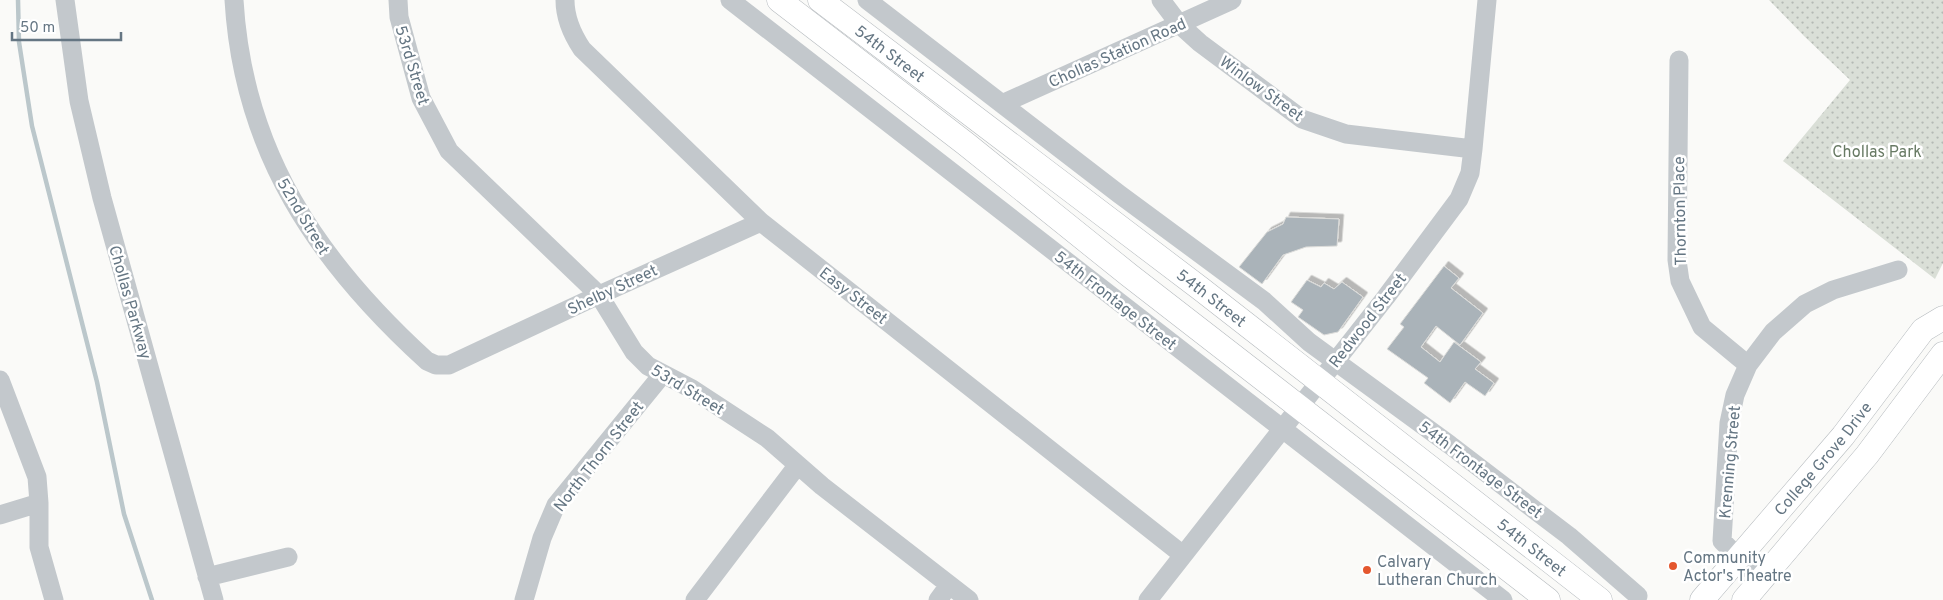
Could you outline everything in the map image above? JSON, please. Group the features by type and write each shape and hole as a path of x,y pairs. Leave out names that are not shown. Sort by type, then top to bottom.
{"main road":[{"name":"54th Street","path":"779,0 966,144 1129,275 1548,600"},
{"name":"54th Street","path":"820,0 1319,381 1600,600"},
{"name":"College Grove Drive","path":"1702,600 1843,436 1923,330 1943,318"},
{"name":"College Grove Drive","path":"1744,600 1867,455 1943,354"}],"street":[{"name":"Chollas Parkway","path":"65,0 79,101 102,198 214,600"},
{"name":"52nd Street","path":"234,0 239,49 253,111 276,169 300,216 347,279 427,362 436,365 449,365 463,358"},
{"name":"53rd Street","path":"398,0 399,17 420,98 449,151 600,295 634,352 648,366 692,389 767,438 797,466 969,600"},
{"name":"Easy Street","path":"565,0 570,29 582,49 761,222 1183,555"},
{"name":"54th Frontage Street","path":"730,0 1502,600"},
{"name":"54th Frontage Street","path":"867,0 1264,301 1309,342 1454,447 1542,516 1638,596"},
{"name":"Winlow Street","path":"1161,0 1179,24 1200,42 1302,119 1346,134 1473,149"},
{"name":"Chollas Station Road","path":"1002,104 1232,0"},
{"name":"Redwood Street","path":"1148,600 1386,297 1460,199 1470,173 1487,0"},
{"name":"Thornton Place","path":"1679,60 1677,260 1680,282 1702,327 1748,365"},
{"name":"Shelby Street","path":"463,358 761,222"},
{"name":"Krenning Street","path":"1760,579 1722,541 1729,423 1735,395 1748,365 1773,332 1806,304 1833,290 1898,270"},
{"name":"North Thorn Street","path":"524,600 542,538 556,504 662,375"},
{"path":"0,380 37,477 39,547 54,600"},
{"path":"695,600 797,466"},
{"path":"0,515 39,503"},
{"path":"207,577 288,557"},
{"path":"938,600 949,585"}],"green space":[{"name":"Chollas Park","path":"1769,0 1943,0 1943,263 1935,279 1783,161 1850,80"}],"building":[{"path":"1286,217 1339,219 1337,246 1306,247 1283,255 1262,284 1239,267 1267,232 1283,224"},
{"path":"1444,266 1459,278 1451,288 1483,313 1460,345 1436,326 1421,347 1440,362 1454,342 1481,362 1475,369 1494,383 1485,396 1465,382 1450,403 1424,383 1428,378 1387,349 1404,327 1400,324"},
{"path":"1307,280 1321,287 1324,283 1334,289 1342,282 1363,297 1338,332 1324,335 1298,317 1303,310 1291,302"}],"waterway":[{"path":"18,0 19,42 32,126 97,382 124,514 152,600"}],"place":[{"name":"Community Actor's Theatre","path":"1673,566"},
{"name":"Calvary Lutheran Church","path":"1367,570"}]}
